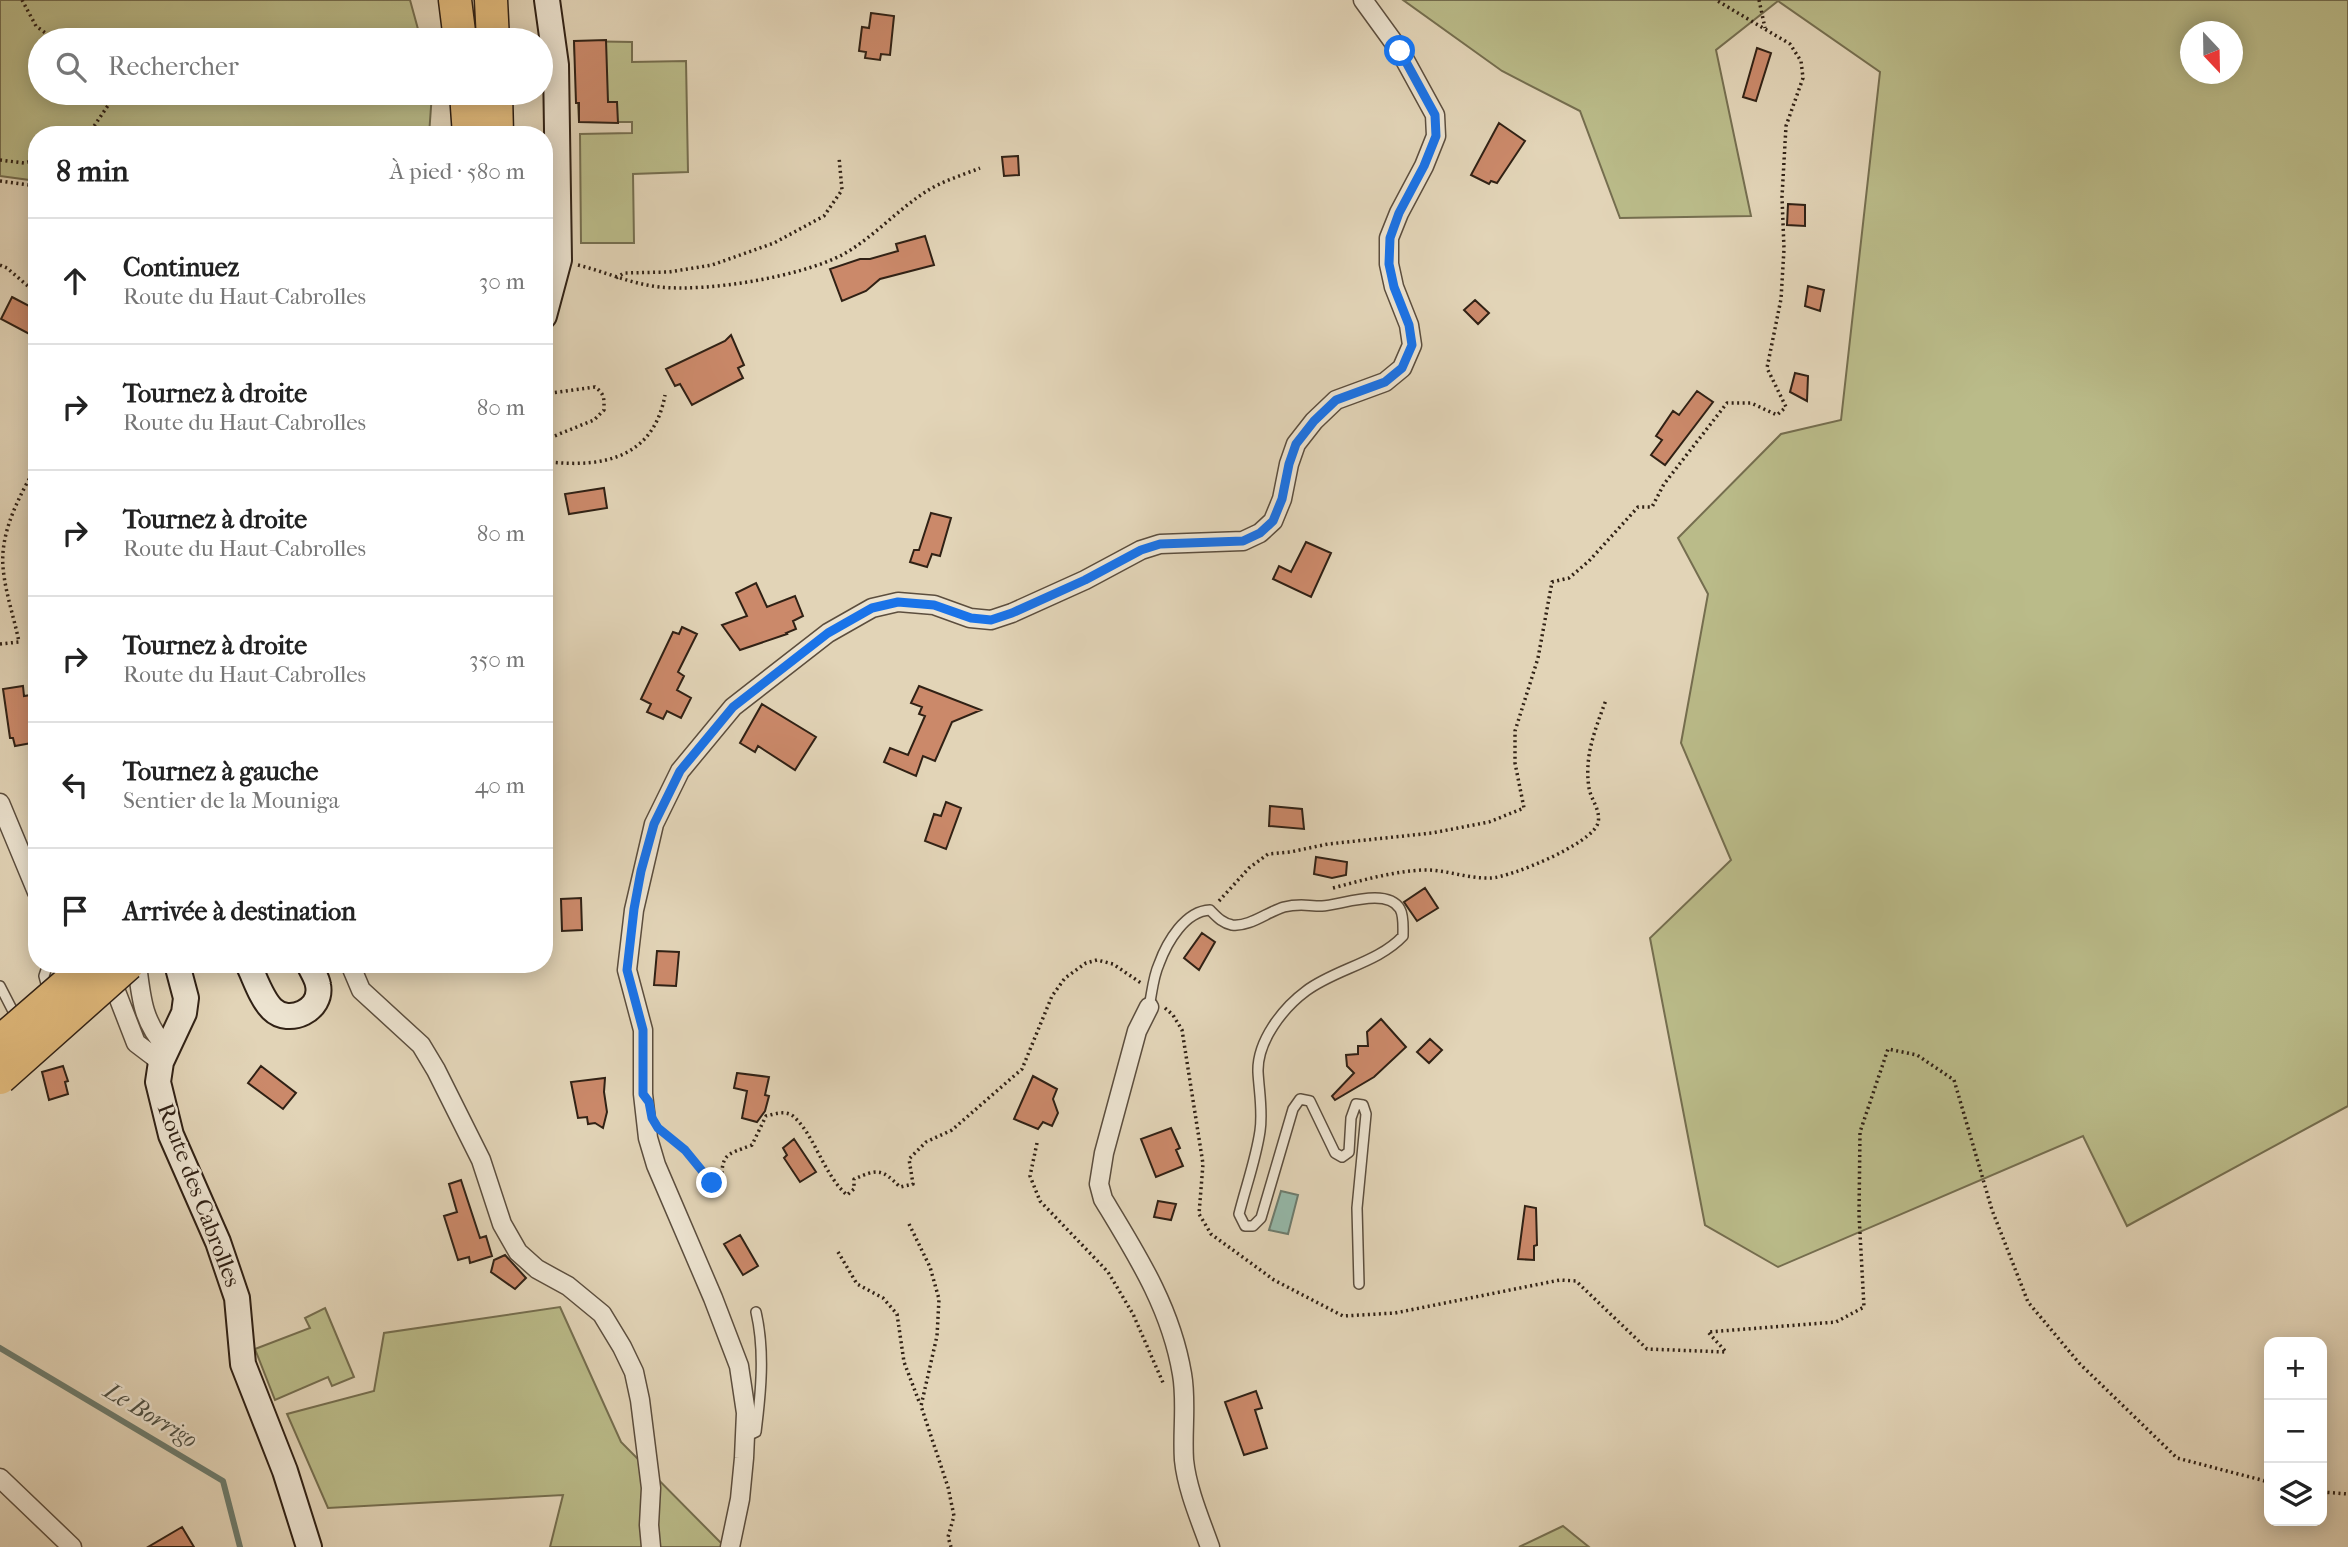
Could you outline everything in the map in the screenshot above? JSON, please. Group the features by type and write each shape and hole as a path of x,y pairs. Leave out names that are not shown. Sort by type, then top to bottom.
{"highway":[{"path":"455,0 458,28"},
{"path":"491,0 492,28"},
{"path":"467,105 468,126"},
{"path":"496,105 497,126"},
{"path":"18,1038 81,973"},
{"path":"0,1078 118,973"}],"street":[{"path":"547,0 552,28"},
{"path":"730,1547 740,1499 745,1437 746,1413 739,1366 701,1267 656,1165 644,1119 643,1030 627,970 634,909 654,824 680,771 733,707 828,633 872,608 898,602 934,605 971,618 991,620 1085,580 1141,550 1160,544 1243,541 1260,533 1273,521 1282,499 1296,444 1314,421 1336,400 1385,382 1402,368 1412,345 1409,325 1392,275 1390,238 1436,136 1435,115 1400,51 1363,0"},
{"path":"553,37 556,65 559,260 553,282"},
{"path":"0,803 28,870"},
{"path":"102,973 117,994 136,1043 164,1055"},
{"path":"138,973 148,1022 164,1055"},
{"name":"Route des Cabrolles","path":"179,973 186,1006 164,1055 158,1082 171,1135 218,1242 237,1298 243,1364 285,1471 309,1547"},
{"path":"253,973 272,1009 280,1015 289,1016 307,1011 314,1004 318,985 313,973"},
{"path":"354,973 361,990 421,1045 436,1070 481,1160 502,1224 518,1252 537,1269 568,1286 601,1314 622,1347 634,1372 640,1400 651,1488 649,1525 652,1547"},
{"path":"1151,1000 1134,1043 1104,1153 1099,1185 1103,1199 1160,1297 1174,1340 1182,1376 1185,1463 1210,1547"},
{"path":"0,1478 72,1547"}],"lane":[{"path":"1151,1000 1158,966 1168,945 1189,918 1202,910 1210,910 1222,921 1235,925 1259,919 1281,908 1304,904 1321,906 1376,898 1392,901 1400,909 1403,936 1396,943 1362,962 1324,978 1288,1007 1264,1041 1258,1068 1261,1128 1238,1214 1245,1226 1253,1226 1261,1218 1293,1109 1300,1099 1310,1101 1335,1153 1342,1157 1349,1152 1351,1118 1356,1104 1363,1105 1366,1114 1357,1208 1359,1284"},
{"path":"45,973 52,1004"},
{"path":"0,986 18,1038 36,1051 45,1051"},
{"path":"55,1016 61,1040"},
{"path":"745,1437 756,1432 762,1382 761,1331 756,1312"}],"path":[{"path":"22,0 39,28"},
{"path":"1210,910 1249,868 1268,854 1328,844 1432,834 1489,822 1524,808 1515,764 1515,731 1538,658 1552,582 1569,578 1589,561 1638,507 1652,507 1664,484 1727,404 1751,403 1777,415 1786,407 1767,368 1781,299 1786,126 1803,78 1801,61 1790,44 1716,0"},
{"path":"1759,0 1765,28"},
{"path":"94,126 108,105"},
{"path":"614,278 624,273 669,272 712,265 784,237 824,216 842,190 839,158"},
{"path":"0,160 28,162"},
{"path":"559,260 597,270 614,278 661,288 723,285 786,275 841,255 892,220 927,190 981,168"},
{"path":"0,181 28,185"},
{"path":"0,265 28,286"},
{"path":"553,393 595,387 604,397 604,410 594,420 553,437"},
{"path":"553,461 588,463 628,453 645,440 657,425 665,395"},
{"path":"0,644 19,642 3,569 3,543 7,528 28,484"},
{"path":"1304,904 1321,892 1385,874 1425,870 1465,877 1494,878 1526,868 1588,836 1598,825 1598,811 1590,790 1587,763 1591,740 1606,701"},
{"path":"658,1128 685,1150 716,1186 722,1184 721,1164 726,1156 731,1151 752,1145 766,1116 780,1112 792,1115 837,1186 847,1195 855,1189 854,1180 875,1171 887,1173 900,1187 913,1184 909,1159 926,1142 952,1130 1022,1069 1052,996 1065,978 1086,963 1097,960 1121,968 1151,1000 1160,1003 1173,1015 1182,1030 1203,1164 1199,1214 1211,1234 1274,1280 1343,1316 1395,1313 1560,1280 1576,1281 1647,1349 1726,1352 1707,1332 1836,1322 1864,1307 1859,1215 1860,1132 1888,1049 1917,1055 1954,1080 1992,1210 2028,1302 2079,1363 2177,1458 2264,1481"},
{"path":"1037,1143 1030,1176 1040,1201 1108,1272 1133,1314 1161,1375 1164,1388"},
{"path":"909,1224 930,1267 939,1299 937,1336 921,1406"},
{"path":"838,1252 857,1284 883,1298 897,1314 904,1362 948,1487 954,1516 948,1537 951,1547"},
{"path":"2327,1492 2348,1494"}],"green space":[{"path":"0,0 410,0 418,28 28,28 28,105 431,105 430,126 28,126 28,180 0,176"},
{"path":"1403,0 2348,0 2348,1106 2127,1226 2083,1136 1778,1267 1705,1225 1650,938 1731,860 1681,743 1708,594 1678,538 1781,434 1841,420 1880,72 1778,1 1716,50 1751,216 1620,218 1580,111 1502,71"},
{"path":"574,41 632,42 632,62 686,61 688,172 633,174 634,243 581,243 580,134 632,133 632,122 579,122"},
{"path":"560,1307 621,1442 725,1547 550,1547 563,1495 328,1508 287,1414 374,1391 384,1333"},
{"path":"325,1308 354,1377 332,1386 328,1377 275,1400 255,1349 310,1328 305,1318"},
{"path":"1563,1526 1589,1547 1519,1547"}],"shaded area":[{"path":"1281,1191 1298,1195 1288,1234 1269,1230"}],"building":[{"path":"871,13 894,16 890,55 881,54 880,60 865,58 866,52 859,51 862,27 869,28"},
{"path":"606,40 608,102 617,102 618,123 579,122 574,41"},
{"path":"1757,48 1771,53 1756,101 1743,97"},
{"path":"1499,123 1525,141 1497,183 1491,181 1489,184 1471,175"},
{"path":"1018,156 1019,175 1004,176 1002,157"},
{"path":"1788,204 1805,205 1805,226 1787,225"},
{"path":"925,236 934,265 880,279 866,291 842,301 830,269 898,251 896,244"},
{"path":"1808,286 1824,290 1820,311 1805,306"},
{"path":"12,297 28,305 28,333 1,319"},
{"path":"1475,300 1489,313 1478,324 1464,310"},
{"path":"731,335 744,365 738,368 743,378 692,405 680,384 675,386 666,369 725,341"},
{"path":"1795,373 1808,376 1807,401 1790,392"},
{"path":"1697,391 1713,402 1665,465 1651,455 1662,440 1656,436 1673,411 1679,415"},
{"path":"604,488 607,508 569,514 565,494"},
{"path":"931,513 951,518 940,556 932,554 927,567 910,562 914,550 919,550"},
{"path":"1306,542 1331,553 1311,597 1273,579 1279,566 1291,572"},
{"path":"756,583 767,607 795,596 803,616 793,621 796,629 787,634 740,650 722,625 747,616 736,593"},
{"path":"682,627 697,634 678,672 684,676 677,690 691,698 681,718 667,711 663,719 647,712 651,704 641,699 673,632 679,634"},
{"path":"23,686 24,696 28,695 28,744 15,746 13,738 10,738 3,689"},
{"path":"919,686 981,710 952,722 935,761 923,756 916,776 884,762 890,748 908,755 925,716 919,714 922,707 911,703"},
{"path":"762,704 816,737 795,770 758,746 755,752 740,743"},
{"path":"946,802 961,808 946,849 925,841 934,814 941,816"},
{"path":"1270,806 1302,809 1304,829 1269,826"},
{"path":"1316,857 1347,862 1346,875 1332,878 1314,874"},
{"path":"1425,888 1438,908 1417,921 1404,902"},
{"path":"581,898 582,930 562,931 561,899"},
{"path":"1202,933 1215,942 1199,970 1184,958"},
{"path":"657,951 679,952 676,986 654,985"},
{"path":"1381,1019 1406,1047 1374,1077 1335,1100 1332,1096 1354,1073 1347,1066 1346,1055 1358,1054 1358,1046 1368,1046 1367,1032"},
{"path":"1430,1039 1442,1050 1429,1063 1417,1052"},
{"path":"63,1066 68,1081 65,1082 68,1094 49,1100 42,1072"},
{"path":"261,1066 296,1093 283,1109 248,1083"},
{"path":"737,1073 769,1077 765,1095 769,1096 765,1111 757,1122 742,1118 747,1091 734,1088"},
{"path":"1033,1076 1057,1089 1053,1099 1058,1113 1052,1126 1043,1122 1038,1129 1014,1119"},
{"path":"605,1078 607,1112 603,1128 595,1123 588,1124 587,1117 578,1118 571,1082"},
{"path":"1171,1128 1180,1148 1176,1150 1183,1166 1156,1177 1141,1139"},
{"path":"794,1139 816,1172 800,1182 784,1158 787,1155 783,1148"},
{"path":"461,1180 480,1238 486,1236 492,1256 470,1263 469,1257 458,1260 444,1216 457,1212 449,1184"},
{"path":"1158,1201 1176,1204 1171,1220 1154,1217"},
{"path":"1525,1206 1536,1208 1537,1245 1534,1246 1534,1260 1518,1259"},
{"path":"740,1235 758,1266 743,1275 724,1244"},
{"path":"505,1255 526,1278 515,1289 491,1272 494,1260"},
{"path":"1256,1391 1262,1408 1255,1410 1267,1448 1244,1455 1225,1402"},
{"path":"182,1527 194,1547 148,1547"}],"waterway":[{"name":"Le Borrigo","path":"0,1348 223,1481 240,1547"}],"route":[{"path":"712,1183 685,1150 658,1128 652,1118 649,1102 643,1094 643,1030 627,970 641,871 654,824 680,771 733,707 828,633 872,608 898,602 934,605 971,618 991,620 1085,580 1141,550 1160,544 1243,541 1260,533 1273,521 1282,499 1296,444 1314,421 1336,400 1385,382 1402,368 1412,345 1409,325 1394,287 1389,264 1390,238 1436,136 1435,115 1424,90 1400,51"}]}
